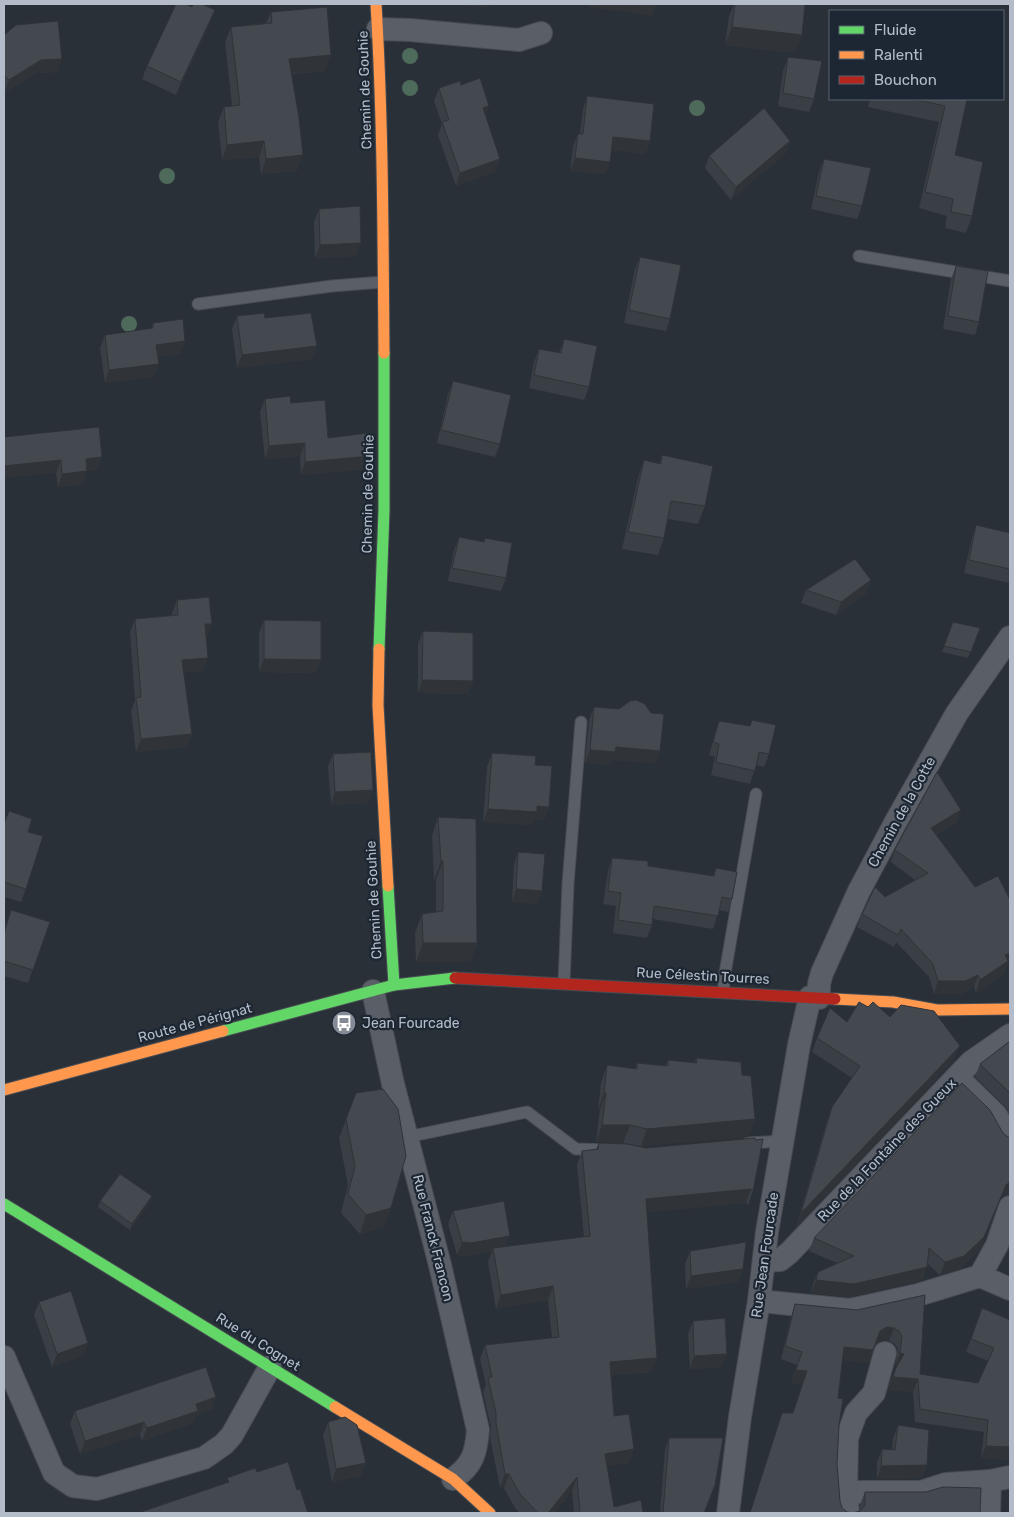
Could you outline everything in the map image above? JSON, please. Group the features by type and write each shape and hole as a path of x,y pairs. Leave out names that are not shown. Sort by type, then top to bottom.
{"street":[{"name":"Chemin de Gouhie","path":"376,4 383,183 384,510 378,705 383,988"},
{"path":"378,29 519,40 540,33"},
{"name":"Chemin de la Cotte","path":"814,998 822,973 868,874 957,713 1010,637"},
{"name":"Rue Célestin Tourres","path":"383,988 430,980 460,978 893,1002 937,1010 1010,1010"},
{"name":"Route de Pérignat","path":"4,1090 383,988"},
{"name":"Rue Franck Francon","path":"383,988 393,1084 440,1265 478,1430 476,1451 466,1470 453,1479"},
{"name":"Rue Jean Fourcade","path":"728,1513 740,1417 782,1141 799,1046 814,998"},
{"name":"Rue de la Fontaine des Gueux","path":"764,1262 780,1260 788,1253 971,1062 1010,1035"},
{"path":"957,1077 996,1115 1010,1139"},
{"name":"Rue du Cognet","path":"4,1204 453,1479 490,1513"},
{"path":"980,1276 997,1245 1010,1207"},
{"path":"759,1301 850,1310 918,1295 980,1276 1010,1289"},
{"path":"885,1353 874,1393 856,1413 847,1438 847,1503 921,1492 946,1484 1000,1479 989,1513"},
{"path":"4,1356 54,1473 73,1486 97,1489 204,1458 224,1444 232,1435 270,1367"}],"lane":[{"path":"859,256 1010,281"},
{"path":"198,304 332,286 383,282"},
{"path":"564,983 568,884 581,722"},
{"path":"723,992 756,794"},
{"path":"407,1137 527,1112 576,1149 623,1150"},
{"path":"739,1144 782,1141"}],"building":[{"path":"176,4 185,4 192,7 193,4 202,4 215,10 181,82 147,66"},
{"path":"735,4 805,4 802,35 732,27"},
{"path":"327,7 331,55 289,59 303,155 266,159 264,141 227,145 224,107 240,105 231,27 272,23 271,12"},
{"path":"58,21 62,59 41,60 9,80 4,75 4,35 16,25"},
{"path":"788,57 822,61 814,99 783,93"},
{"path":"480,78 489,106 483,108 500,159 460,173 442,122 449,120 439,88 460,81 461,85"},
{"path":"587,96 654,104 650,141 613,137 610,162 575,158 578,134 583,134"},
{"path":"918,100 967,100 955,155 983,162 972,216 951,212 953,199 925,192 945,106"},
{"path":"764,108 790,141 736,187 709,156"},
{"path":"824,159 871,168 862,206 816,196"},
{"path":"360,206 361,243 320,245 319,209"},
{"path":"640,257 681,265 670,319 629,310"},
{"path":"956,266 988,271 979,322 948,316"},
{"path":"264,313 265,318 311,313 317,346 242,355 237,316"},
{"path":"183,319 185,341 156,345 159,364 109,370 105,335 153,328 153,323"},
{"path":"564,339 597,346 589,387 534,375 539,349 561,353"},
{"path":"453,381 511,395 500,444 441,430"},
{"path":"290,396 291,403 325,400 328,438 368,433 371,456 305,462 305,443 269,446 265,399"},
{"path":"99,427 102,457 86,459 87,471 62,474 61,460 4,466 4,437"},
{"path":"662,455 713,466 705,506 671,501 664,538 628,532 644,460 661,464"},
{"path":"976,525 1010,533 1010,569 969,560"},
{"path":"459,537 484,542 485,538 512,543 506,578 452,568"},
{"path":"855,559 871,580 841,602 806,590"},
{"path":"209,597 212,624 205,624 208,658 182,660 192,734 141,739 136,698 141,697 135,619 178,615 177,600"},
{"path":"264,620 321,621 321,660 264,659"},
{"path":"953,622 980,628 971,652 944,646"},
{"path":"423,631 473,633 473,681 422,680"},
{"path":"636,700 645,704 651,713 664,714 660,751 616,747 615,752 590,750 594,707 619,709 630,701"},
{"path":"752,720 776,725 769,754 759,752 755,771 716,762 719,744 713,742 719,721 750,726"},
{"path":"371,752 373,790 335,792 333,754"},
{"path":"492,753 536,756 535,765 552,766 549,807 537,806 537,812 488,809"},
{"path":"937,772 961,810 931,828 975,887 998,876 1010,900 1010,953 1005,955 1008,961 980,980 978,975 965,981 938,981 933,964 901,929 898,935 862,914 875,887 885,897 928,873 894,851"},
{"path":"9,811 32,819 28,832 43,836 26,889 4,882 4,824"},
{"path":"438,817 476,819 477,943 423,943 422,914 443,911 443,861 441,861"},
{"path":"518,852 545,854 542,891 516,889"},
{"path":"612,858 648,861 648,866 714,876 716,868 737,872 732,899 722,897 718,916 654,906 652,925 618,920 621,893 608,891"},
{"path":"11,910 50,922 33,970 4,961 4,934"},
{"path":"859,1002 868,1007 873,1002 890,1017 901,1005 934,1011 960,1046 801,1213 832,1107 860,1066 817,1038 830,1008 847,1022"},
{"path":"1010,1041 1010,1093 980,1064"},
{"path":"696,1058 741,1062 742,1075 751,1076 755,1119 647,1129 630,1125 602,1125 607,1065 637,1069 637,1063 668,1066 668,1060 697,1063"},
{"path":"962,1083 990,1110 1003,1133 1010,1138 1010,1182 1006,1185 984,1237 964,1256 945,1262 929,1248 927,1267 854,1284 816,1280 818,1272 854,1256 814,1238"},
{"path":"383,1089 398,1109 406,1156 391,1208 366,1215 348,1194 355,1166 346,1119 356,1093"},
{"path":"755,1138 755,1140 763,1139 753,1191 751,1189 646,1199 657,1358 610,1362 614,1416 629,1414 634,1449 605,1454 614,1507 641,1500 643,1513 580,1513 577,1477 548,1513 538,1513 520,1494 509,1474 505,1474 496,1413 488,1378 492,1377 485,1345 559,1337 553,1286 501,1295 493,1248 590,1236 582,1151 598,1149 599,1143 627,1144 646,1148"},
{"path":"120,1174 152,1196 132,1224 100,1201"},
{"path":"504,1201 510,1236 471,1243 462,1242 453,1211"},
{"path":"746,1242 743,1269 691,1276 690,1251"},
{"path":"71,1291 88,1343 57,1354 39,1302"},
{"path":"925,1295 920,1374 978,1383 994,1348 971,1339 982,1308 1010,1320 1010,1447 986,1446 988,1420 920,1409 918,1379 893,1377 904,1354 900,1353 902,1336 899,1331 887,1327 880,1331 873,1350 844,1347 838,1398 843,1399 839,1425 837,1464 842,1508 847,1512 853,1513 750,1513 782,1413 793,1413 807,1371 796,1370 802,1352 785,1346 795,1304 857,1310"},
{"path":"725,1318 727,1354 694,1356 693,1321"},
{"path":"206,1367 216,1397 196,1404 198,1411 147,1428 144,1422 85,1441 75,1411"},
{"path":"345,1417 357,1425 366,1463 336,1469 328,1422"},
{"path":"898,1425 929,1430 927,1465 881,1466 882,1449 895,1450"},
{"path":"669,1438 723,1438 715,1485 704,1513 663,1513"},
{"path":"288,1462 297,1490 300,1489 308,1513 138,1513 229,1482 227,1478 255,1468 257,1472"},
{"path":"943,1487 981,1488 980,1513 853,1513 860,1511 865,1505 865,1492 926,1492"}],"traffic: fast":[{"path":"379,649 384,510 384,353"},
{"path":"388,886 394,985"},
{"path":"223,1031 394,985 455,978"},
{"path":"4,1204 335,1407"}],"traffic: slow":[{"path":"376,4 383,222 384,353"},
{"path":"379,649 378,705 388,886"},
{"path":"835,999 893,1002 937,1010 1010,1009"},
{"path":"4,1090 223,1031"},
{"path":"335,1407 453,1479 490,1513"}],"traffic: jam":[{"path":"455,978 835,999"}],"place":[{"name":"Jean Fourcade","path":"344,1023"}]}
